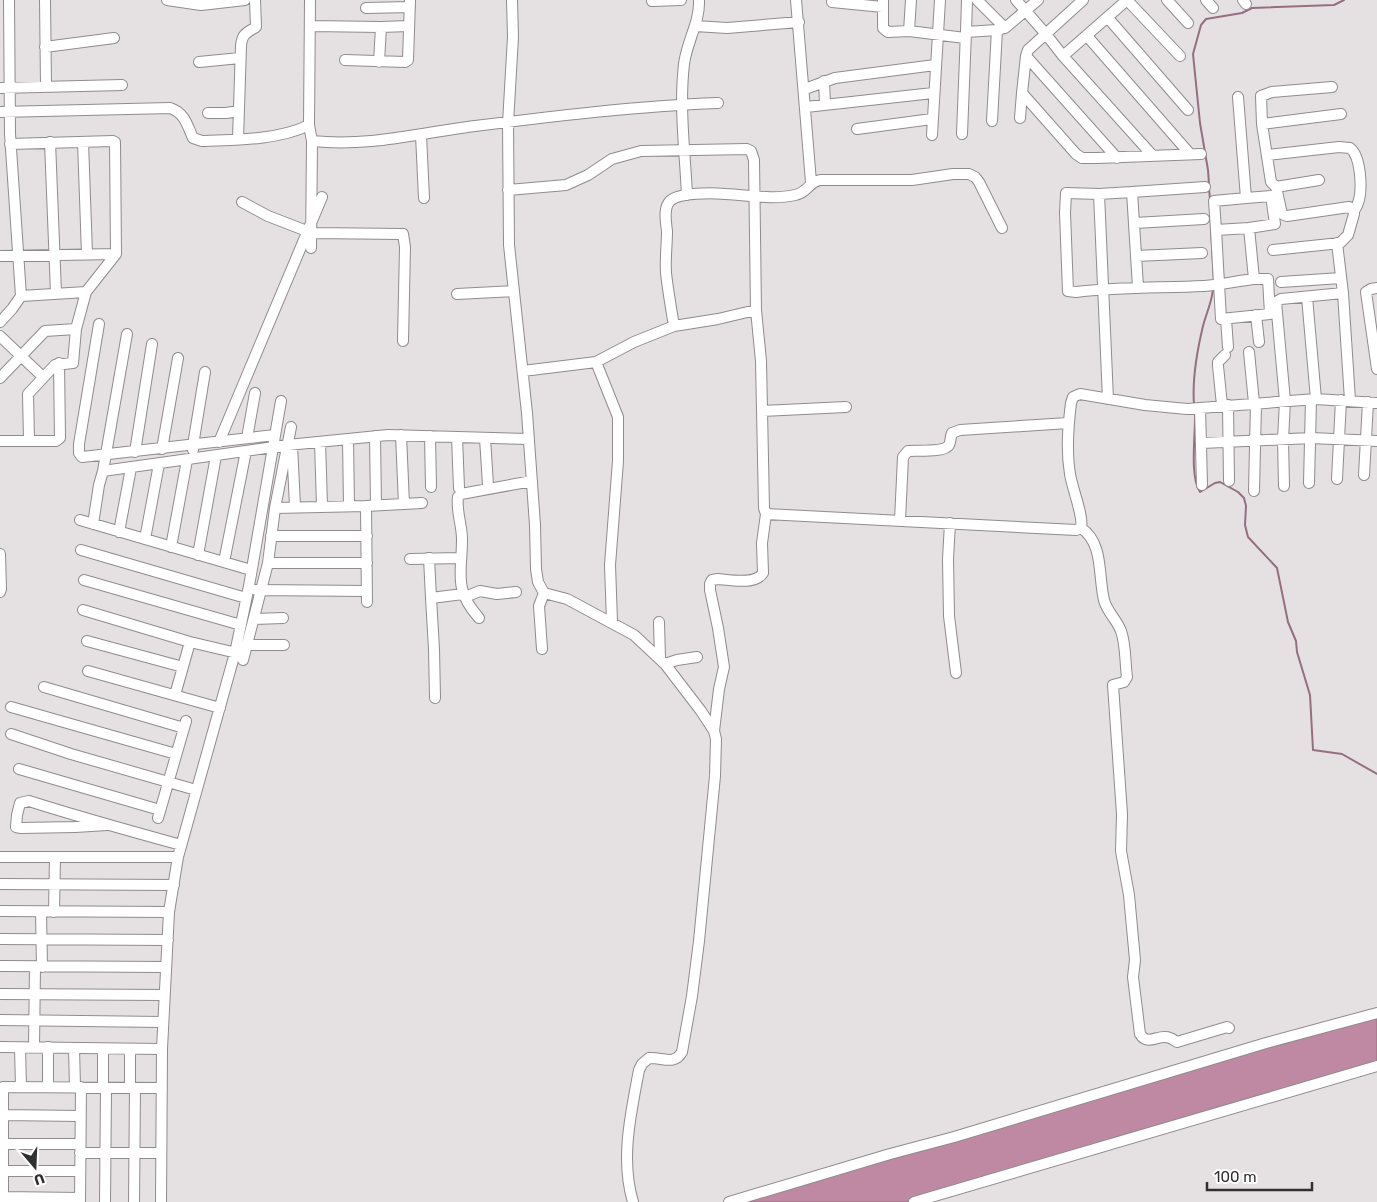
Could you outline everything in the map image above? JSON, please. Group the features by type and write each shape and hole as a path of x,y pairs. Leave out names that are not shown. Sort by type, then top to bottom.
{"street":[{"path":"0,322 12,309 20,296 5,112 9,0"},
{"path":"44,0 46,86"},
{"path":"167,0 201,4 245,0"},
{"path":"238,139 240,58 243,36 256,27 255,0"},
{"path":"310,0 311,248"},
{"path":"512,0 508,123 509,244 529,439 538,582 544,593 567,599 634,635 662,662 702,711 716,738 715,776 699,941 682,1052 678,1059 673,1061 649,1058 642,1064 639,1070 629,1128 627,1168 633,1202"},
{"path":"652,1 682,0"},
{"path":"687,195 682,105 684,63 698,15 699,0"},
{"path":"674,326 666,274 666,206 669,201 687,195 794,196 804,192 811,182 805,88 796,0"},
{"path":"909,32 911,0"},
{"path":"932,135 940,0"},
{"path":"962,134 968,0"},
{"path":"977,0 1001,29 992,121"},
{"path":"1016,0 1046,33 1063,56 1153,156"},
{"path":"832,2 883,4 884,28 888,32 965,35 1001,29 1038,0"},
{"path":"1020,118 1028,50 1083,0"},
{"path":"1063,56 1127,0 1180,56"},
{"path":"1167,0 1188,23"},
{"path":"345,60 402,63 408,60 410,3 366,8"},
{"path":"1108,18 1188,110"},
{"path":"695,26 727,28 799,22"},
{"path":"311,26 409,26"},
{"path":"379,62 381,27"},
{"path":"1022,93 1076,154 1082,158 1195,154 1087,36"},
{"path":"46,47 114,38"},
{"path":"1026,56 1117,158"},
{"path":"199,62 240,58"},
{"path":"805,88 835,78 935,65"},
{"path":"824,81 825,104"},
{"path":"5,88 122,85"},
{"path":"1332,87 1265,93 1261,96 1262,124 1270,179 1276,187 1282,214 1287,216 1349,208 1354,211"},
{"path":"806,107 933,93"},
{"path":"1238,97 1246,198"},
{"path":"312,141 353,143 421,135 473,126 718,103"},
{"path":"5,112 170,108 180,112 195,140 257,138 298,131 310,125"},
{"path":"208,113 226,114 239,111"},
{"path":"1262,124 1341,114"},
{"path":"857,129 932,119"},
{"path":"421,135 424,198"},
{"path":"7,138 50,142 112,141 116,144 116,254 86,292 76,329 74,363 59,363 55,365 28,394 29,440"},
{"path":"50,142 56,293"},
{"path":"83,142 87,254"},
{"path":"1267,155 1339,147 1350,148 1357,156 1360,182 1359,200 1346,239 1337,244 1273,250"},
{"path":"508,190 566,184 588,175 612,159 636,152 748,149 751,151 754,160 756,310 761,362 764,508 766,514 762,544 763,573 754,580 718,579 712,580 710,584 724,667 714,731"},
{"path":"811,182 834,180 912,180 953,174 969,174 979,182 1002,228"},
{"path":"1276,187 1319,180"},
{"path":"1205,187 1099,194 1066,193 1068,291 1215,284 1268,279 1270,314 1221,319 1215,284 1216,230 1214,201 1271,196 1275,224 1216,230"},
{"path":"1132,192 1138,287"},
{"path":"1099,194 1108,399"},
{"path":"219,442 322,197"},
{"path":"242,202 268,216 312,234 403,234 405,246 403,341"},
{"path":"1135,223 1204,219"},
{"path":"1249,228 1254,279"},
{"path":"1337,244 1343,294 1346,400 1339,439 1337,479"},
{"path":"1136,256 1202,253"},
{"path":"0,256 116,254"},
{"path":"1280,282 1341,278"},
{"path":"1377,288 1366,292 1377,369"},
{"path":"457,294 514,291"},
{"path":"20,296 86,292"},
{"path":"1284,486 1283,440 1285,401 1276,302 1281,299 1343,294"},
{"path":"1307,297 1314,399 1309,483"},
{"path":"523,371 596,362 642,338 674,326 718,319 756,310"},
{"path":"1256,316 1259,342"},
{"path":"1226,318 1226,351 1218,362 1218,366 1229,442 1229,480"},
{"path":"99,324 79,444 79,453 82,456 135,452 275,435"},
{"path":"0,378 45,331 76,329"},
{"path":"93,524 127,334"},
{"path":"0,336 43,377"},
{"path":"135,452 152,344"},
{"path":"1248,352 1255,403 1254,490"},
{"path":"162,449 178,358"},
{"path":"596,362 618,417 618,461 610,565 612,622"},
{"path":"0,442 56,440 60,438 59,363"},
{"path":"172,547 191,459 205,372"},
{"path":"247,438 255,393"},
{"path":"1081,528 1081,518 1070,475 1068,457 1068,423 1071,403 1073,397 1080,394 1145,405 1196,408 1314,399 1373,403 1372,441 1364,475"},
{"path":"242,653 241,625 272,447 282,401"},
{"path":"762,411 846,406"},
{"path":"1196,408 1202,443 1202,485"},
{"path":"900,520 904,457 908,451 946,448 949,446 952,433 960,430 1068,423"},
{"path":"291,426 290,445 295,506"},
{"path":"103,471 272,447 375,436 529,439"},
{"path":"367,602 367,536 371,506 375,436"},
{"path":"401,436 404,504"},
{"path":"430,436 431,488"},
{"path":"457,437 459,488"},
{"path":"485,438 488,485"},
{"path":"1202,443 1311,438 1372,441"},
{"path":"348,439 349,506"},
{"path":"320,442 322,506"},
{"path":"161,1202 164,995 169,912 180,845 220,708 254,619 268,563 275,508 290,445"},
{"path":"224,562 246,451"},
{"path":"198,555 216,456"},
{"path":"145,539 159,464"},
{"path":"119,532 131,468"},
{"path":"479,618 469,606 464,595 460,576 462,537 457,503 458,497 461,494 532,481"},
{"path":"275,508 422,503"},
{"path":"766,514 1076,530 1081,528"},
{"path":"80,520 251,570"},
{"path":"950,523 948,560 950,616 956,673"},
{"path":"1081,528 1093,540 1098,554 1104,600 1122,633 1127,677 1124,682 1113,685 1122,814 1121,851 1129,895 1135,960 1133,977 1140,1034 1143,1039 1147,1040 1168,1037 1177,1042 1229,1028"},
{"path":"271,536 367,536"},
{"path":"81,550 247,594 261,590 367,591"},
{"path":"0,554 2,589 0,592"},
{"path":"430,558 435,698"},
{"path":"410,559 460,558"},
{"path":"268,563 367,563"},
{"path":"84,580 241,625"},
{"path":"430,598 480,592 497,594 516,592"},
{"path":"542,649 539,606 544,593"},
{"path":"83,610 190,642 242,653 284,645"},
{"path":"254,619 283,618"},
{"path":"659,622 662,662"},
{"path":"87,641 183,667"},
{"path":"175,695 190,642"},
{"path":"662,662 697,657"},
{"path":"88,671 220,708"},
{"path":"19,769 159,814 185,724 44,687"},
{"path":"11,707 176,754"},
{"path":"11,734 71,754 196,790"},
{"path":"106,824 75,828 21,828 16,827 16,815 20,803 29,800 180,845"},
{"path":"0,857 178,857"},
{"path":"54,912 55,857"},
{"path":"0,884 174,885"},
{"path":"0,911 169,912"},
{"path":"34,1047 35,994 42,939 42,912"},
{"path":"0,939 168,940"},
{"path":"0,966 166,967"},
{"path":"0,994 164,995"},
{"path":"729,1202 954,1137 1249,1048 1377,1013"},
{"path":"0,1020 163,1022"},
{"path":"0,1047 162,1049"},
{"path":"48,1047 48,1087"},
{"path":"20,1048 21,1087"},
{"path":"74,1048 78,1087 80,1116 80,1200 3,1200 4,1087 78,1087 162,1088"},
{"path":"104,1049 105,1202"},
{"path":"130,1050 134,1202"},
{"path":"914,1202 1377,1066"},
{"path":"3,1115 80,1116"},
{"path":"3,1144 80,1148 106,1153 161,1153"},
{"path":"3,1171 80,1171"}],"shaded area":[{"path":"1377,1012 1377,1065 928,1202 730,1202"}],"waterway":[{"path":"1209,184 1193,54 1201,25 1206,19 1242,13 1252,8 1334,5 1344,0"},
{"path":"1209,189 1210,199"},
{"path":"1211,229 1214,281"},
{"path":"1194,404 1194,374 1197,355 1213,289"},
{"path":"1195,411 1194,465 1200,492 1220,482 1238,492 1244,498 1246,506 1245,525 1248,537 1277,568 1288,622 1296,641 1297,652 1310,695 1313,750 1342,754 1377,774"}]}
